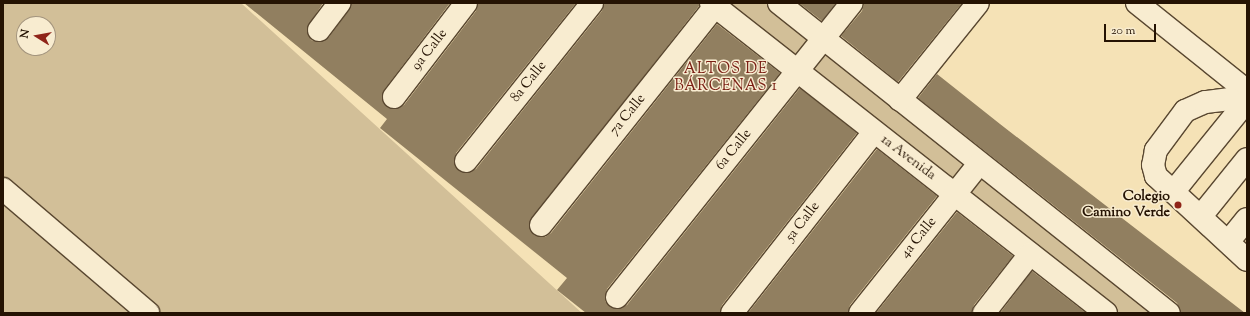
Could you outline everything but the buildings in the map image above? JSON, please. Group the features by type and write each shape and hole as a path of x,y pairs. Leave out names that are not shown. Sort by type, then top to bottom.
{"street":[{"path":"318,30 339,3"},
{"name":"9a Calle","path":"394,97 466,3"},
{"name":"8a Calle","path":"466,162 592,3"},
{"path":"779,3 979,164 1168,313"},
{"name":"6a Calle","path":"617,297 852,3"},
{"path":"900,100 978,3"},
{"path":"1137,3 1246,100"},
{"name":"1a Avenida","path":"713,5 798,70 874,132 1106,313"},
{"name":"7a Calle","path":"541,225 713,5"},
{"path":"1246,100 1230,99 1205,102 1185,111 1156,150 1153,165 1156,176 1229,241 1247,260"},
{"path":"1174,191 1246,100"},
{"name":"5a Calle","path":"732,313 874,132"},
{"path":"1201,216 1247,159"},
{"name":"4a Calle","path":"860,313 979,164"},
{"path":"3,189 148,313"},
{"path":"1229,241 1247,220"},
{"path":"984,313 1030,254"}],"shaded area":[{"path":"3,3 241,3 582,313 3,313"},
{"path":"711,3 779,3 1169,313 1106,313"}],"place":[{"name":"Colegio Camino Verde","path":"1178,205"}],"district":[{"name":"ALTOS DE BÁRCENAS 1","path":"726,78"}]}
